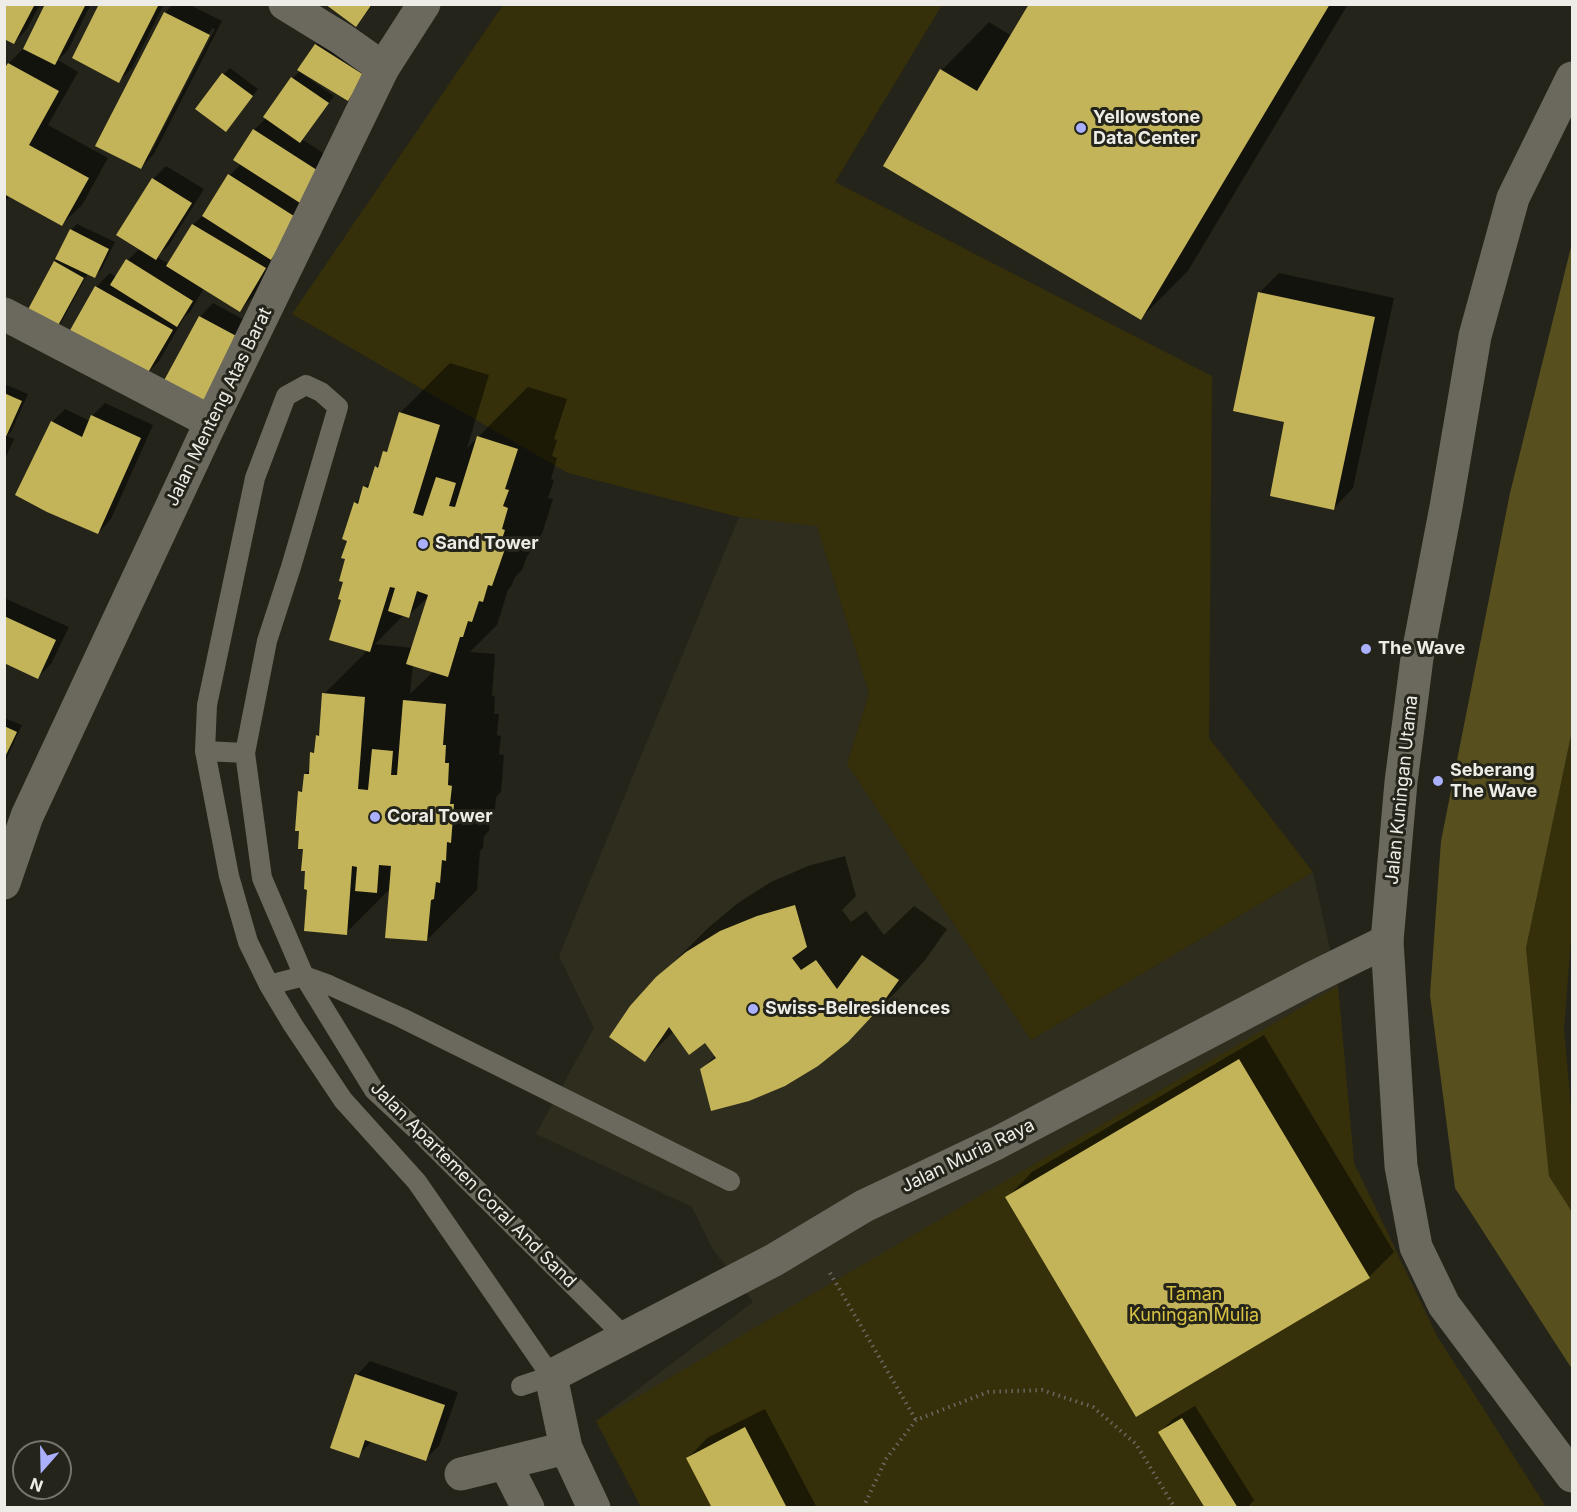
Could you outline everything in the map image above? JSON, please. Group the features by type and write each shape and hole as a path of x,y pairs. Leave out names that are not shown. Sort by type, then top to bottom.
{"street":[{"path":"285,4 342,39 382,68"},
{"name":"Jalan Menteng Atas Barat","path":"4,883 16,810 211,422 382,68 424,4"},
{"name":"Jalan Kuningan Utama","path":"1572,78 1513,198 1475,336 1417,658 1401,782 1387,941 1401,1166 1416,1247 1444,1305 1572,1476"},
{"path":"4,314 211,422"},
{"name":"Jalan Muria Raya","path":"536,1381 774,1260 864,1206 997,1143 1387,941"},
{"path":"536,1381 594,1508"},
{"path":"461,1474 566,1448"},
{"path":"505,1463 528,1508"}],"lane":[{"name":"Jalan Apartemen Coral And Sand","path":"536,1381 417,1182 343,1100 269,985 248,942 229,876 206,751 207,705 255,477 286,396 306,385 321,392 338,407 267,641 245,753 262,878 304,976 374,1090 625,1337"},
{"path":"206,751 245,753"},
{"path":"269,985 304,976 329,985 402,1018 730,1181"}],"path":[{"path":"810,1239 916,1420"},
{"path":"863,1508 886,1460 916,1420 988,1392 1042,1390 1093,1407 1136,1444 1175,1508"}],"shaded area":[{"path":"1572,243 1572,731 1526,948 1549,1176 1572,1212 1572,1369 1455,1188 1430,995 1441,841 1510,493"},
{"path":"739,517 817,525 869,693 847,764 1031,1040 1313,872 1338,986 1354,1163 1437,1336 1546,1507 641,1507 596,1421 753,1302 712,1248 692,1207 536,1134 594,1028 559,956"}],"green space":[{"path":"503,5 942,5 835,182 1212,376 1209,738 1313,872 1031,1040 847,764 869,693 817,526 739,517 568,473 292,314"},
{"path":"1572,731 1572,927 1564,1029 1572,1119 1572,1212 1549,1176 1526,948"},
{"name":"Taman Kuningan Mulia","path":"1338,986 1354,1163 1437,1336 1546,1507 641,1507 596,1421"}],"building":[{"path":"4,4 35,4 14,44 4,39"},
{"path":"45,4 86,4 55,65 23,49"},
{"path":"99,4 159,4 119,83 72,58"},
{"path":"325,4 372,4 356,27"},
{"name":"Yellowstone Data Center","path":"1029,4 1330,4 1141,320 883,166 940,69 977,91"},
{"path":"164,12 210,35 141,169 95,146"},
{"path":"315,44 364,75 348,101 297,70"},
{"path":"8,63 59,91 29,145 89,178 62,226 4,194 4,69"},
{"path":"222,73 253,96 226,132 195,109"},
{"path":"291,77 329,103 300,143 263,117"},
{"path":"253,129 320,172 300,203 233,160"},
{"path":"228,174 297,218 271,260 202,216"},
{"path":"152,178 192,203 156,260 116,235"},
{"path":"192,224 266,268 240,312 166,266"},
{"path":"70,229 109,249 95,278 55,259"},
{"path":"126,259 193,301 177,327 110,285"},
{"path":"54,261 84,278 55,331 25,315"},
{"path":"95,286 173,330 146,376 69,332"},
{"path":"1258,292 1375,317 1334,510 1270,496 1284,422 1233,411"},
{"path":"199,316 240,338 202,408 161,386"},
{"path":"4,393 22,401 4,441"},
{"name":"Sand Tower","path":"399,412 440,425 413,513 423,516 436,477 456,483 449,506 455,507 477,436 518,449 505,489 509,490 503,506 508,508 502,529 505,530 499,548 505,549 492,586 488,585 483,602 479,601 472,622 468,621 463,637 460,637 448,677 406,664 428,595 417,591 409,618 388,611 395,588 390,587 370,652 329,640 341,600 338,599 343,582 339,581 345,559 341,558 347,541 342,539 354,502 358,504 363,486 368,488 375,466 378,468 383,451 387,452"},
{"path":"91,415 141,438 98,534 15,495 51,421 82,437"},
{"path":"4,616 56,640 38,679 4,663"},
{"name":"Coral Tower","path":"322,693 365,697 358,789 368,790 372,749 393,751 391,775 397,775 403,700 446,704 443,745 446,745 445,763 449,763 448,785 452,786 450,804 454,804 451,843 447,842 446,861 442,860 440,883 436,882 434,899 431,900 427,941 385,938 391,866 379,865 377,893 355,891 357,867 352,866 347,935 304,931 307,890 304,889 305,871 301,871 303,849 298,849 299,831 295,831 298,791 302,792 304,774 309,774 310,752 314,753 316,735 319,736"},
{"path":"4,726 17,732 4,759"},
{"name":"Swiss-Belresidences","path":"795,905 807,947 792,958 801,970 816,960 837,989 862,955 899,980 876,1012 848,1042 818,1066 785,1086 749,1101 711,1111 700,1069 716,1058 705,1043 689,1055 669,1027 645,1062 609,1037 630,1006 656,977 686,952 720,931 757,916"},
{"path":"1239,1059 1370,1278 1136,1417 1005,1197"},
{"path":"355,1374 445,1405 426,1461 365,1440 359,1458 330,1448"},
{"path":"1182,1418 1238,1508 1205,1508 1158,1432"},
{"path":"745,1427 787,1508 712,1508 686,1458"}],"place":[{"name":"Yellowstone Data Center","path":"1081,128"},
{"name":"Sand Tower","path":"423,544"},
{"name":"The Wave","path":"1366,649"},
{"name":"Seberang The Wave","path":"1438,781"},
{"name":"Coral Tower","path":"375,817"},
{"name":"Swiss-Belresidences","path":"753,1009"}]}
